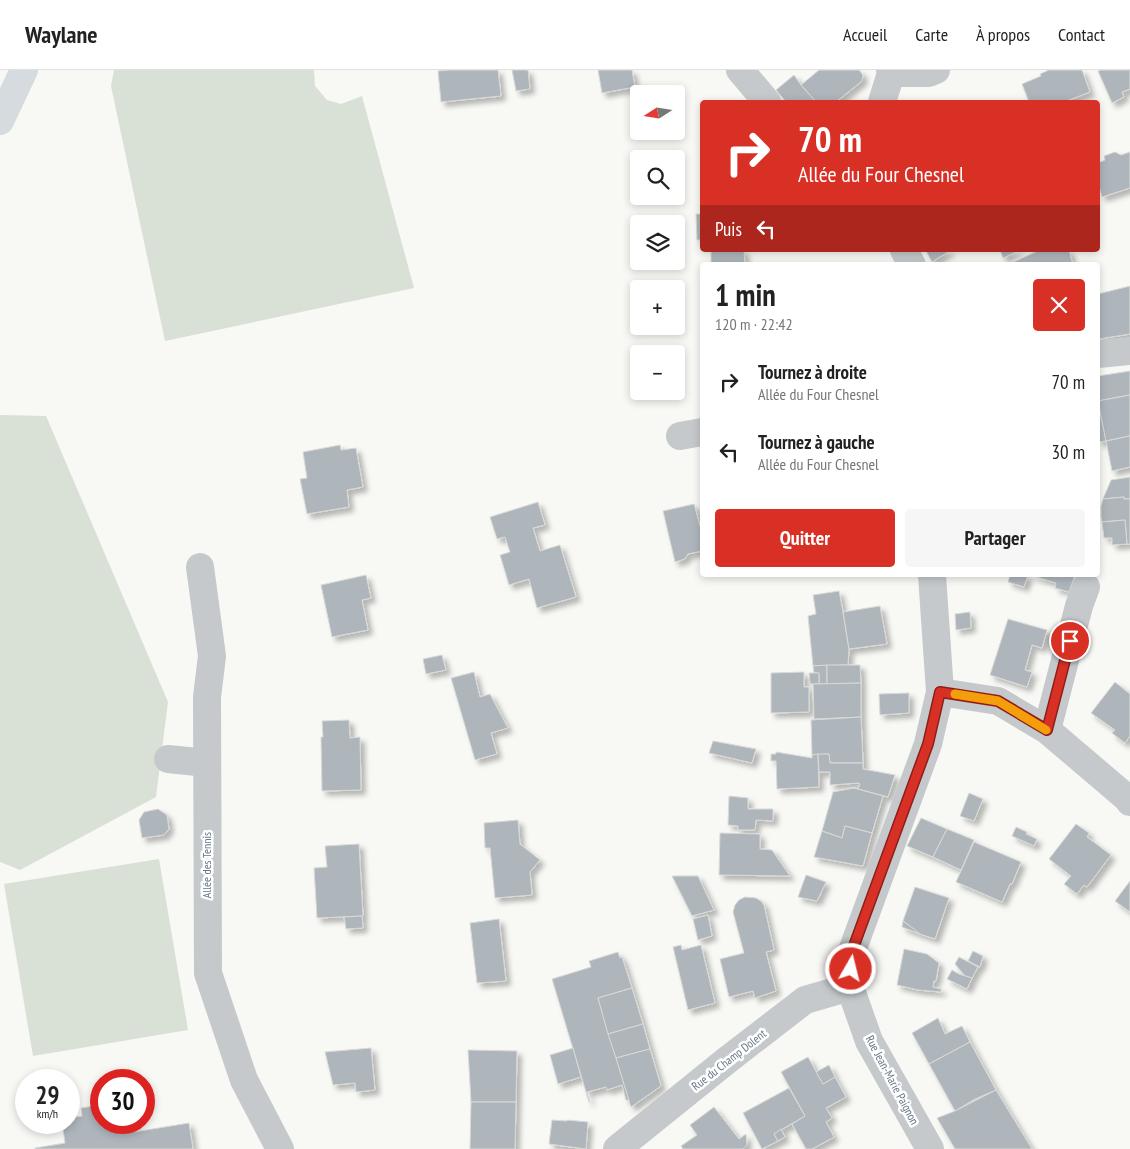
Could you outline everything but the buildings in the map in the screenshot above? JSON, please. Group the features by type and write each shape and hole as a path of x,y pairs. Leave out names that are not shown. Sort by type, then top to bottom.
{"main road":[{"path":"0,121 24,70"}],"street":[{"path":"740,70 765,100"},
{"path":"883,100 890,72 929,73 936,70"},
{"path":"1100,354 1130,350"},
{"name":"Allée des Tennis","path":"200,567 212,656 207,697 208,973 244,1080 280,1149"},
{"name":"Rue Jean-Marie Paignon","path":"930,1149 869,1041 850,987 852,951 928,744 940,692 932,577"},
{"path":"1047,730 1079,606 1086,587"},
{"path":"940,692 998,701 1047,730 1129,799"},
{"path":"168,759 207,763"},
{"name":"Rue du Champ Dolent","path":"617,1149 805,1000 850,987"}],"shaded area":[{"path":"114,70 314,70 315,86 327,100 341,104 362,96 414,288 165,341 111,86"},
{"path":"0,415 46,416 168,702 156,797 20,870 0,862"},
{"path":"159,859 188,1030 33,1056 4,884"}],"slow traffic":[{"path":"955,694 998,701 1046,730"}],"route":[{"path":"851,969 852,951 928,744 940,692 998,701 1047,730 1070,641"}]}
